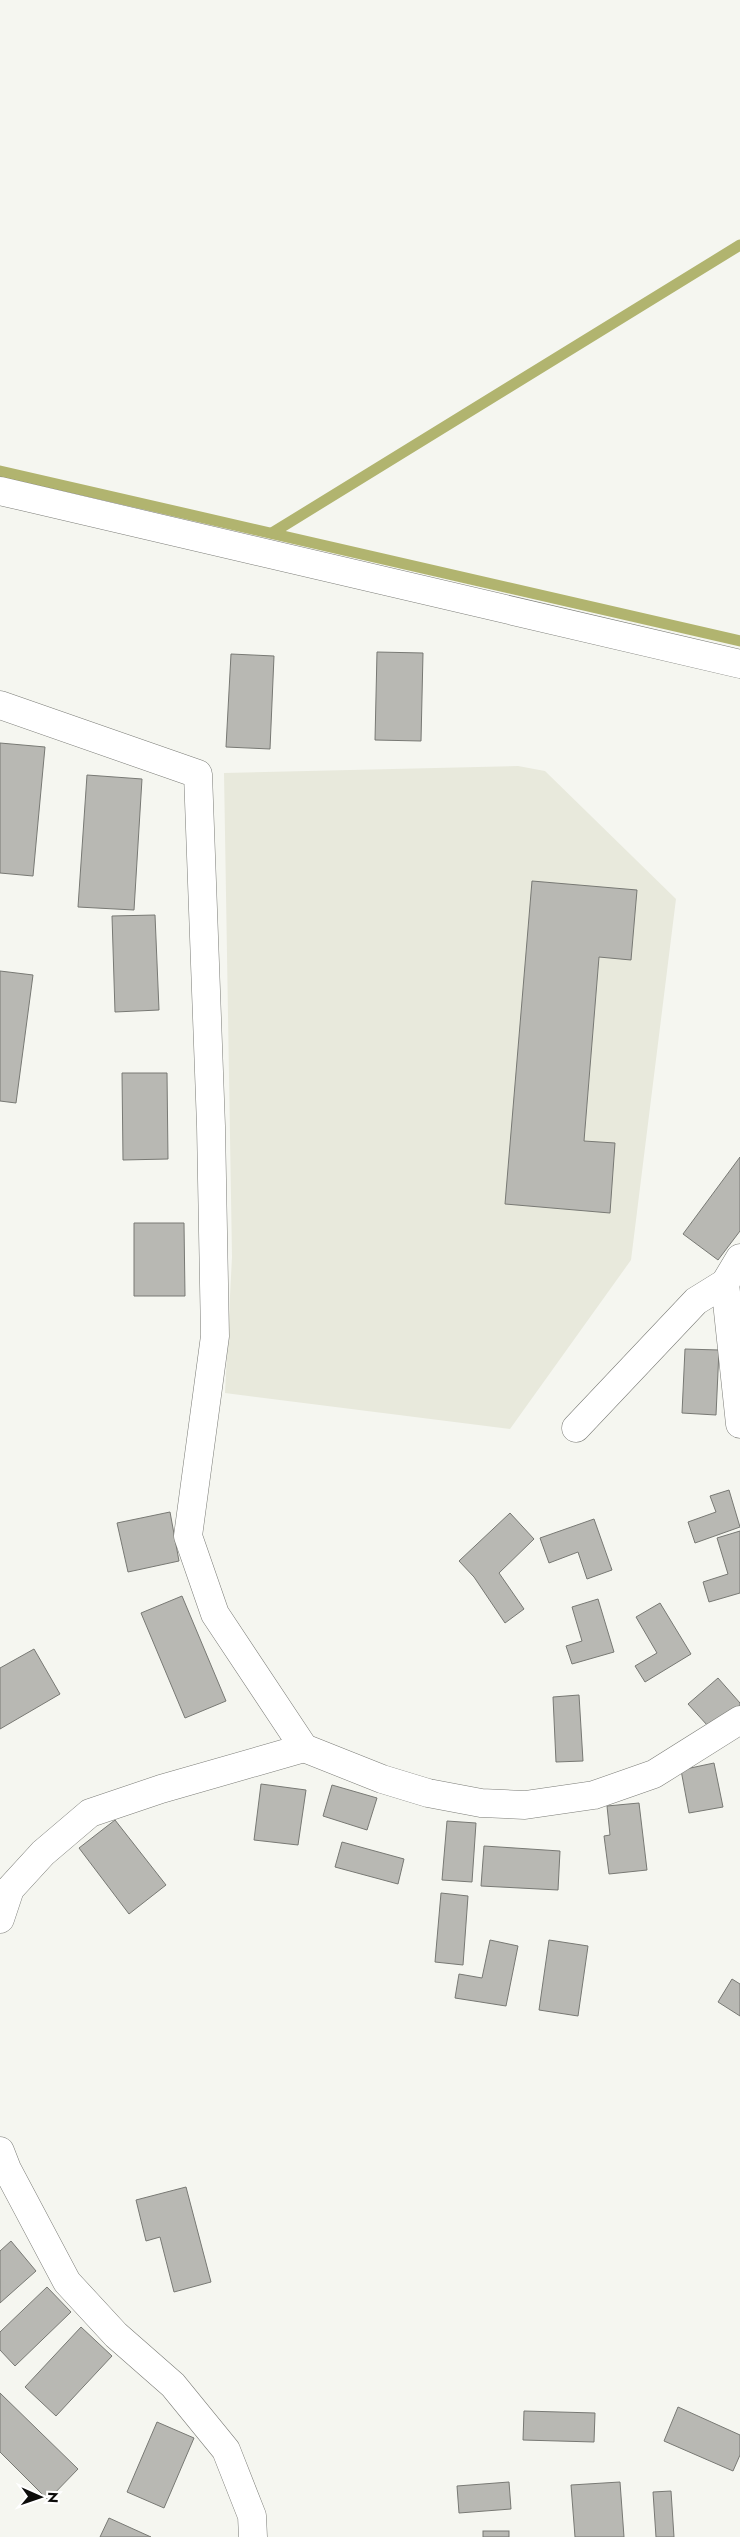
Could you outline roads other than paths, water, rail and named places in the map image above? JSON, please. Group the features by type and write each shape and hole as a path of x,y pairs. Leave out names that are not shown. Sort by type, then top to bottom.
{"street":[{"path":"0,491 740,664"},
{"path":"0,705 198,774 211,1126 216,1336 188,1536 215,1614 304,1748 382,1779 428,1793 481,1803 525,1804 594,1795 654,1774 740,1720"},
{"path":"576,1428 696,1301 725,1283 740,1258"},
{"path":"725,1283 740,1424"},
{"path":"0,1918 10,1888 43,1853 90,1813 304,1748"},
{"path":"0,2151 7,2169 67,2282 116,2335 174,2385 226,2450 252,2516 253,2537"}],"waterway":[{"path":"272,533 740,245"},
{"path":"0,471 740,641"}]}
